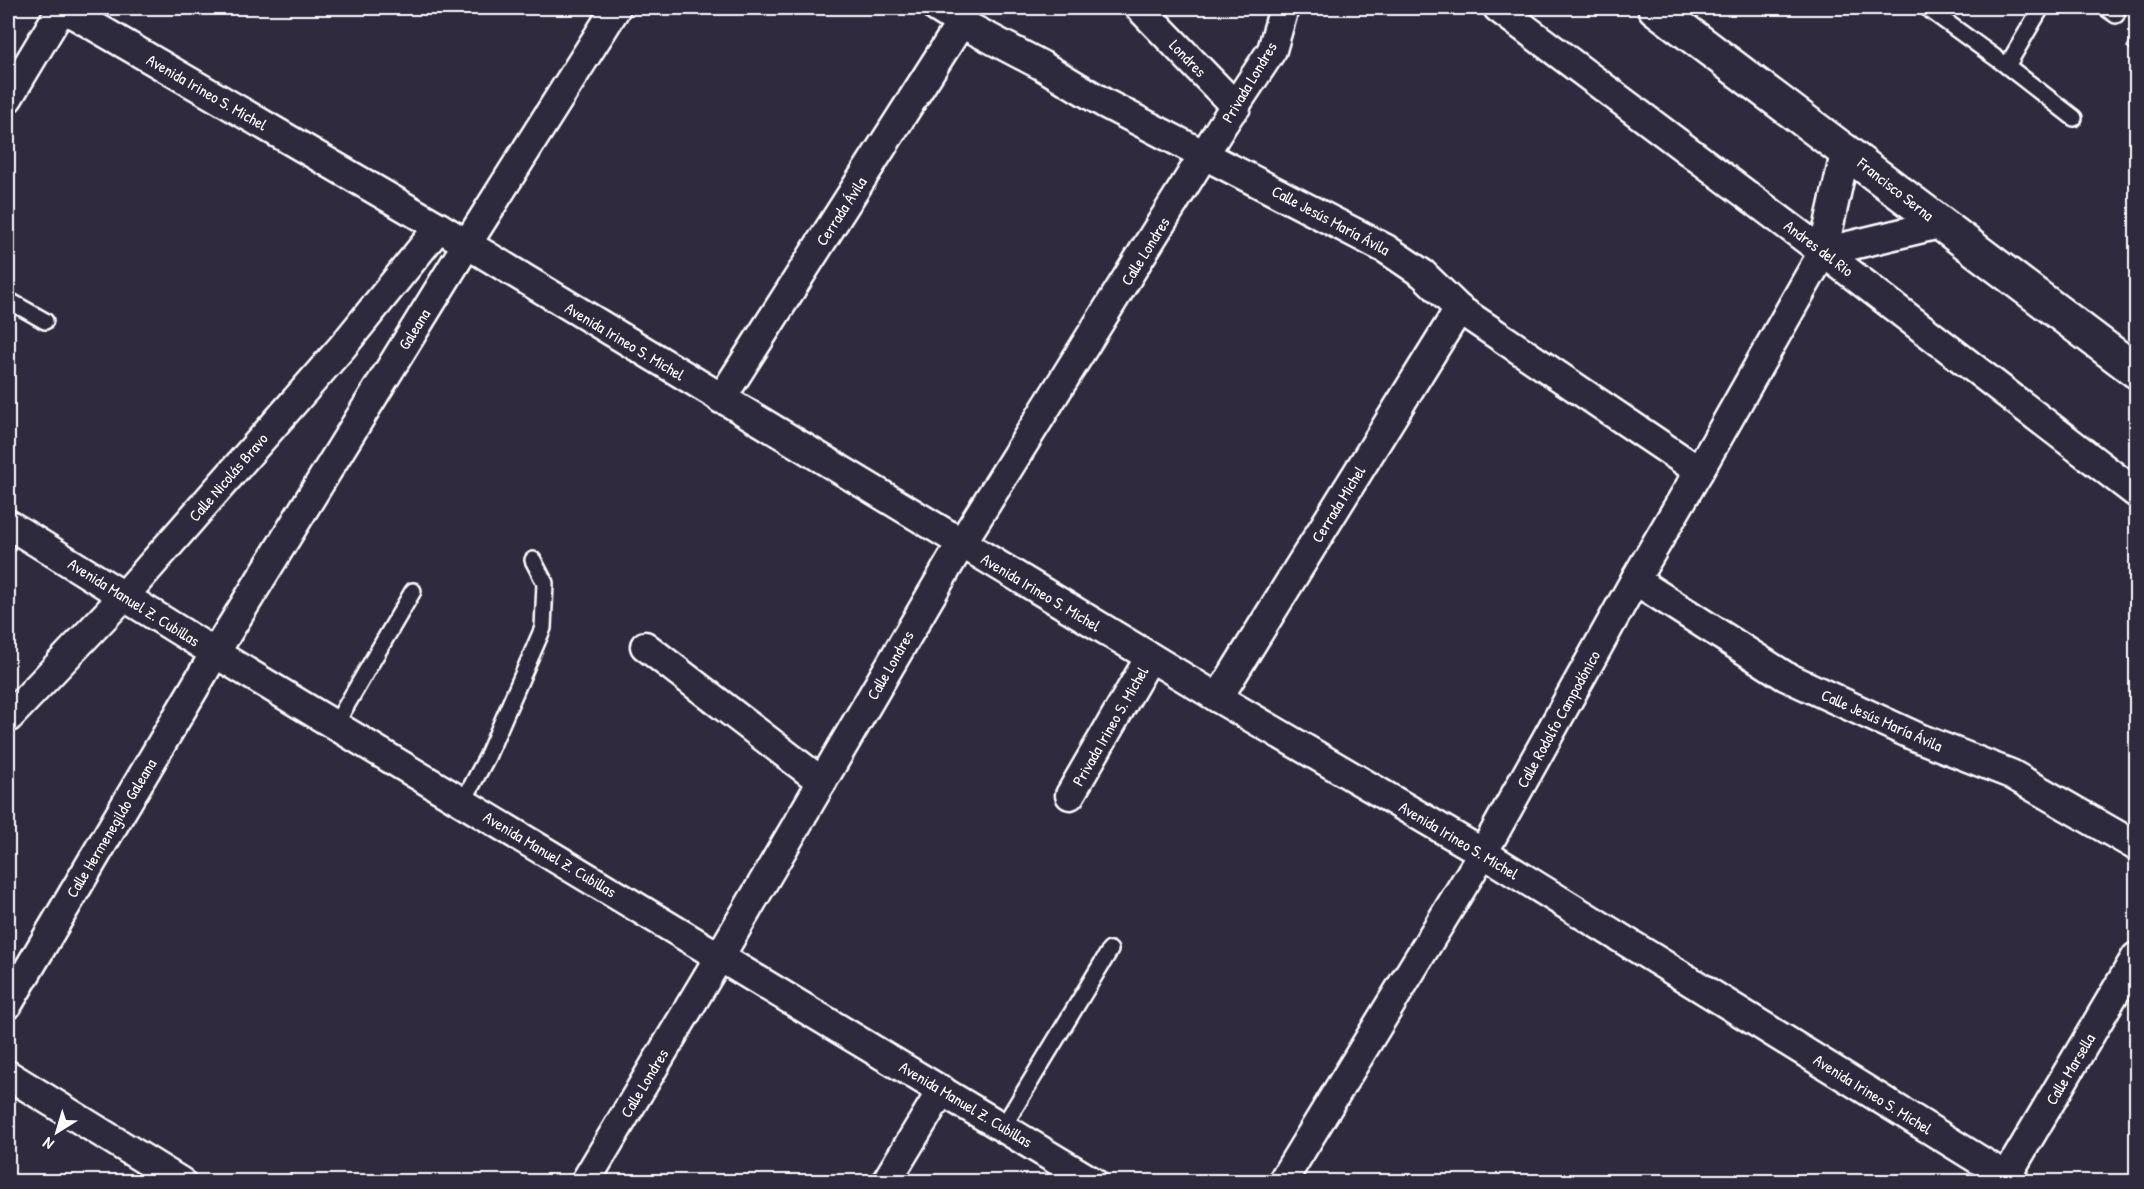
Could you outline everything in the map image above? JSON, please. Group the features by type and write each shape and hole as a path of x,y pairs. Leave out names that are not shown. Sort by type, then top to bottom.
{"main road":[{"name":"Francisco Serna","path":"1655,8 1846,149 1940,224 2136,371"}],"street":[{"path":"8,98 62,8"},
{"name":"Avenida Irineo S. Michel","path":"62,8 439,227 961,544 1483,853 2008,1180"},
{"name":"Galeana","path":"215,653 467,244 616,8"},
{"name":"Calle Jesús María Ávila","path":"938,8 961,23 1041,64 1104,103 1386,249 1422,274 1459,309 1699,471"},
{"name":"Londres","path":"1140,8 1236,108"},
{"name":"Privada Londres","path":"1205,154 1272,50 1284,8"},
{"name":"Andres del Rio","path":"1498,8 1824,252 2136,493"},
{"name":"Cerrada Ávila","path":"721,399 961,23"},
{"name":"Calle Rodolfo Campodónico","path":"1282,1182 1483,853 1635,580 1824,252 1846,149"},
{"name":"Calle Londres","path":"585,1182 961,544 1205,154"},
{"path":"1824,252 1940,224"},
{"name":"Calle Nicolás Bravo","path":"8,718 125,595 343,346 439,227"},
{"name":"Cerrada Michel","path":"1218,698 1459,309"},
{"name":"Avenida Manuel Z. Cubillas","path":"8,524 215,653 1093,1182"},
{"name":"Calle Jesús María Ávila","path":"1635,580 1785,676 1919,738 2011,774 2136,846"},
{"path":"645,646 822,782"},
{"name":"Calle Hermenegildo Galeana","path":"8,1004 215,653"},
{"name":"Privada Irineo S. Michel","path":"1070,795 1150,657"},
{"name":"Calle Marsella","path":"2008,1180 2136,957"},
{"path":"8,1075 181,1182"},
{"path":"886,1182 942,1090"}],"lane":[{"path":"1927,8 2074,118"},
{"path":"2007,66 2041,8"},
{"path":"8,300 45,321"},
{"path":"464,802 487,757 543,628 545,583 533,560"},
{"path":"336,724 413,591"},
{"path":"1003,1127 1110,950"}],"building":[{"path":"2136,32 2136,53 2127,47"}]}
